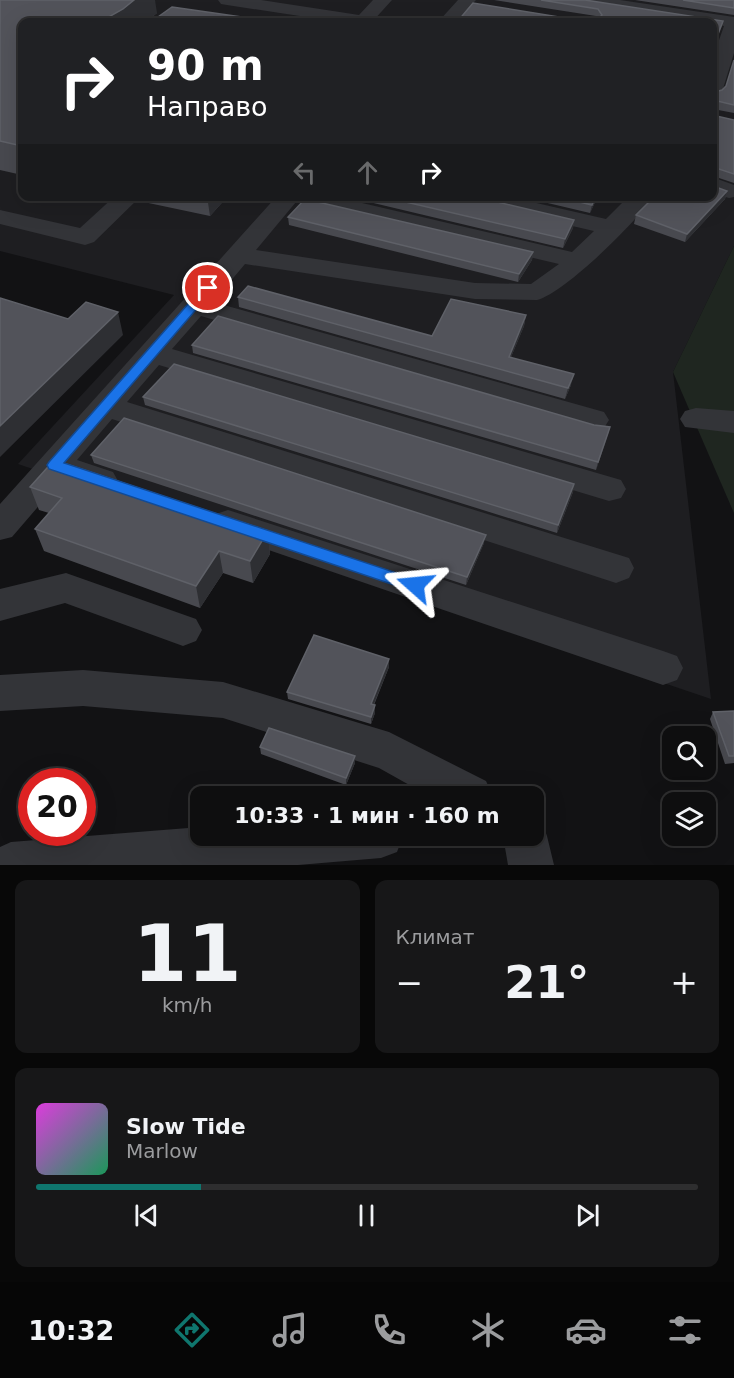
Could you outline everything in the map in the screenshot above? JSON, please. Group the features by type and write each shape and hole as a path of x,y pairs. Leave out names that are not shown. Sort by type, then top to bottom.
{"lane":[{"path":"227,0 338,18"},
{"path":"367,18 383,0"},
{"path":"699,0 734,5"},
{"path":"591,18 593,1 707,18"},
{"path":"454,18 478,4"},
{"path":"717,19 734,22 724,45 722,67"},
{"path":"717,91 734,93"},
{"path":"0,217 85,237 125,201"},
{"path":"0,527 237,255 298,201"},
{"path":"314,201 578,261"},
{"path":"494,201 610,227"},
{"path":"237,255 475,291 537,292 578,261 634,201"},
{"path":"194,305 593,420"},
{"path":"151,353 609,489"},
{"path":"106,406 616,568"},
{"path":"696,419 734,422"},
{"path":"54,465 133,492"},
{"path":"201,514 663,668"},
{"path":"0,605 66,588 183,630"},
{"path":"0,693 83,688 223,700 389,752 452,786"},
{"path":"11,865 253,846"},
{"path":"527,846 531,865"}],"shaded area":[{"path":"0,0 734,0 734,246 673,372 711,699 18,464 174,295 0,251"},
{"path":"734,246 734,513 673,372"}],"building":[{"path":"0,0 134,0 107,18 18,18 18,145 0,141"},
{"path":"541,0 585,0 703,18 460,18 473,3 559,17 600,17 602,15 598,9"},
{"path":"683,0 734,0 734,8"},
{"path":"172,7 248,18 157,18"},
{"path":"717,20 723,21 717,37"},
{"path":"734,60 734,105 717,101 717,91 726,86"},
{"path":"717,116 734,120 734,174 717,168"},
{"path":"717,187 727,191 687,234 636,215 650,201 717,201"},
{"path":"303,201 314,201 533,252 519,274 288,217"},
{"path":"402,201 493,201 574,220 565,239"},
{"path":"576,201 594,201 592,205"},
{"path":"248,286 432,336 451,299 526,315 509,357 574,374 568,388 238,297"},
{"path":"0,298 68,319 86,302 118,312 0,426"},
{"path":"218,316 594,425 610,427 598,462 192,345"},
{"path":"174,364 574,484 558,525 143,397"},
{"path":"124,418 486,535 467,577 91,455"},
{"path":"66,464 268,531 250,561 219,551 196,586 35,529 62,498 30,487 48,467 59,471"},
{"path":"314,635 389,659 371,704 375,705 371,717 287,692"},
{"path":"734,711 734,756 729,756 713,712"},
{"path":"269,728 355,756 346,778 260,747"}],"route":[{"path":"208,288 54,465 415,585"}]}
